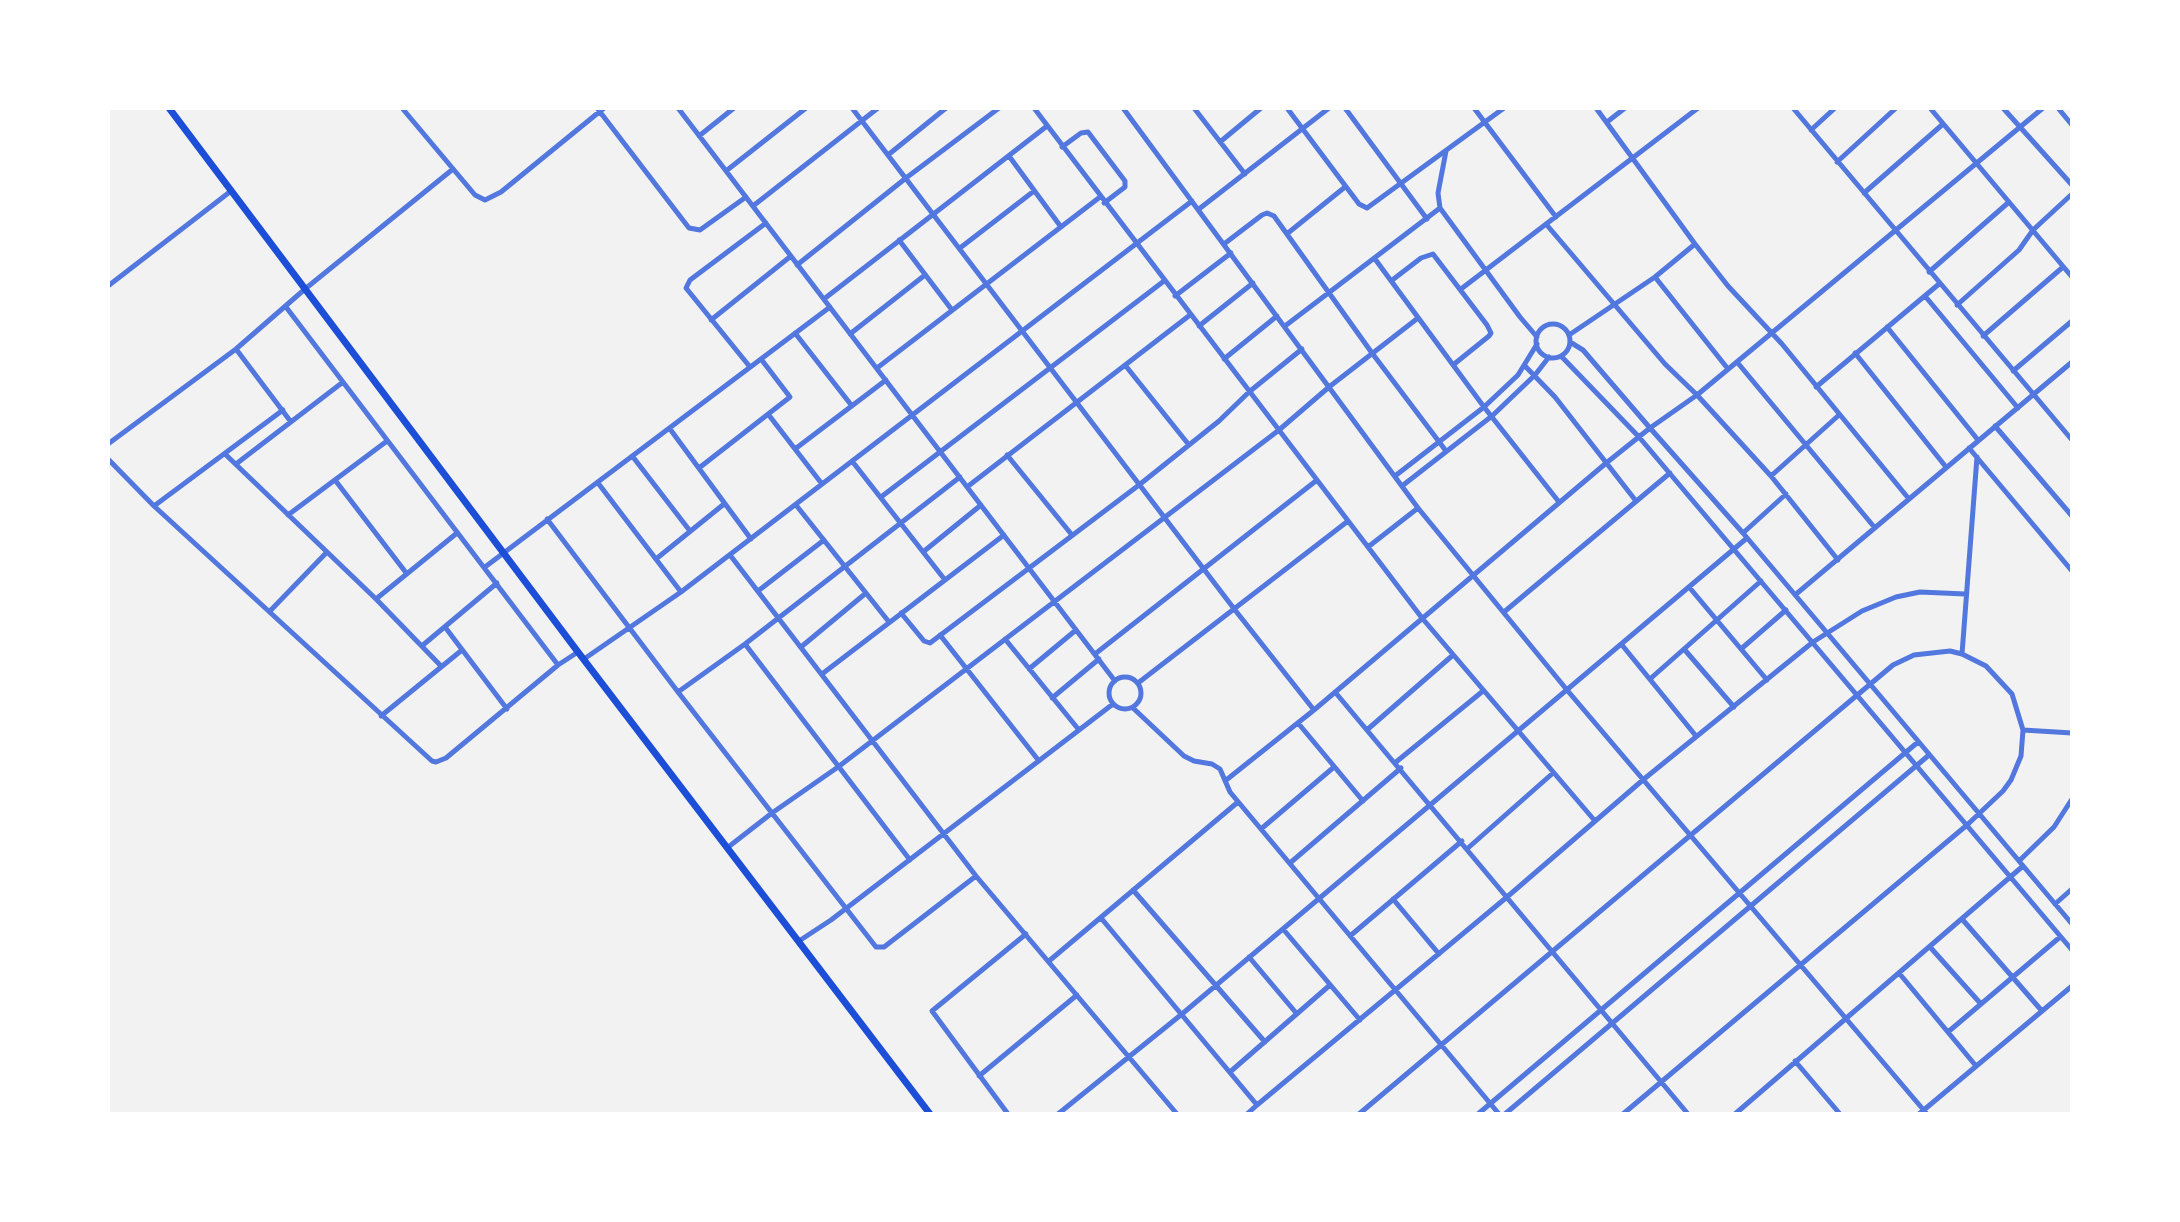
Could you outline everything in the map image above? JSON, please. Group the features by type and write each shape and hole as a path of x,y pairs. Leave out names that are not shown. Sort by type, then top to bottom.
{"main road":[{"path":"169,108 930,1114"}],"street":[{"path":"402,108 475,195 485,200 600,110 692,230 699,230 746,197"},
{"path":"678,108 1115,681"},
{"path":"699,136 734,108"},
{"path":"726,171 806,108"},
{"path":"852,108 1163,517 1314,710"},
{"path":"752,206 878,108"},
{"path":"888,155 946,108"},
{"path":"797,265 999,108"},
{"path":"1034,108 1422,618 1595,821"},
{"path":"1134,108 1125,111 1418,508 1567,690 1801,964 1923,1112 2071,986"},
{"path":"1195,108 1245,174"},
{"path":"1220,142 1261,108"},
{"path":"1287,108 1345,187 1361,206 1367,208 1504,108"},
{"path":"1199,209 1329,108"},
{"path":"1345,108 1427,219"},
{"path":"1474,108 1556,217"},
{"path":"1596,108 1737,297 1771,332 1909,499"},
{"path":"1606,122 1625,108"},
{"path":"1461,289 1698,108"},
{"path":"1793,108 2071,440"},
{"path":"1811,130 1835,108"},
{"path":"1837,162 1896,108"},
{"path":"1930,108 2071,278"},
{"path":"2003,108 2071,185"},
{"path":"1225,781 1314,710 1605,464 1697,395 2043,108"},
{"path":"2058,108 2071,125"},
{"path":"1864,193 1943,124"},
{"path":"824,299 1047,126"},
{"path":"877,368 1060,227 1125,187 1125,181 1088,132 1082,133 1062,147"},
{"path":"1446,151 1438,193 1440,208 1537,337"},
{"path":"1009,156 1060,227"},
{"path":"108,444 236,349 453,169"},
{"path":"1288,233 1345,187"},
{"path":"108,286 231,191"},
{"path":"960,248 1034,191"},
{"path":"1957,305 2019,250 2033,230 2071,194"},
{"path":"584,659 681,592 1192,201"},
{"path":"1929,272 2009,202"},
{"path":"1285,327 1440,208"},
{"path":"1224,244 1267,213 1274,216 1446,452"},
{"path":"750,367 687,291 688,284 766,223"},
{"path":"1546,224 1665,364 1697,395 1786,494 1838,560"},
{"path":"899,240 952,310"},
{"path":"1695,244 1655,277 1570,338 1569,348 1561,356 1549,357 1539,350 1537,337 1540,330 1547,325 1556,324 1564,328 1570,338 1583,349 1745,535 2071,924"},
{"path":"1175,296 1231,253"},
{"path":"1391,281 1429,254 1437,257 1461,289 1490,333 1453,365"},
{"path":"711,320 791,256"},
{"path":"1375,259 1484,407 1559,502"},
{"path":"1983,336 2063,267"},
{"path":"850,334 925,275"},
{"path":"1655,277 1728,369"},
{"path":"881,497 1164,281"},
{"path":"1199,326 1253,283"},
{"path":"1816,387 1940,284"},
{"path":"1925,296 2018,408"},
{"path":"286,307 558,665"},
{"path":"485,568 830,307"},
{"path":"967,487 1190,315"},
{"path":"1224,359 1277,316"},
{"path":"727,848 838,767 1279,430 1329,387 1418,318"},
{"path":"2013,371 2071,321"},
{"path":"1887,327 1978,440"},
{"path":"795,333 852,406"},
{"path":"1395,476 1484,407 1525,366 1537,344"},
{"path":"236,349 291,422"},
{"path":"901,613 925,643 930,643 1139,485 1302,349"},
{"path":"1855,353 1946,467"},
{"path":"1561,356 1670,473 2071,950"},
{"path":"1402,486 1492,416 1535,375 1549,357"},
{"path":"699,468 790,397 761,359"},
{"path":"1737,362 1875,528"},
{"path":"1795,595 2071,362"},
{"path":"1125,365 1189,445"},
{"path":"1525,366 1555,397 1636,501"},
{"path":"795,449 886,380"},
{"path":"236,464 343,382"},
{"path":"154,506 283,410"},
{"path":"768,414 822,484"},
{"path":"1770,476 1839,415"},
{"path":"1995,426 2071,516"},
{"path":"670,429 751,539"},
{"path":"288,515 387,441"},
{"path":"1969,448 2071,571"},
{"path":"225,454 423,645 441,666"},
{"path":"1007,455 1072,535"},
{"path":"633,457 690,531"},
{"path":"1962,654 1977,457"},
{"path":"108,459 154,506 381,716 436,762 446,758 558,665 578,652"},
{"path":"852,461 945,580"},
{"path":"1504,612 1670,473"},
{"path":"678,692 745,644 960,477"},
{"path":"335,480 407,574"},
{"path":"1052,698 1097,657 1317,480"},
{"path":"598,483 681,592"},
{"path":"1058,1114 1182,1014 1622,645 1734,549 1786,494"},
{"path":"656,559 724,504"},
{"path":"796,505 889,622"},
{"path":"923,552 981,505"},
{"path":"1368,547 1418,508"},
{"path":"547,519 874,944 881,948 976,876"},
{"path":"1138,683 1348,521"},
{"path":"376,599 457,533"},
{"path":"822,674 1004,535"},
{"path":"758,591 824,540"},
{"path":"270,611 327,552"},
{"path":"730,555 942,834 1177,1113"},
{"path":"1650,679 1762,581"},
{"path":"423,645 497,583"},
{"path":"1689,587 1767,680"},
{"path":"1247,1114 1644,779 1813,642 1862,611 1896,597 1920,592 1965,594"},
{"path":"801,647 866,593"},
{"path":"1741,649 1786,610"},
{"path":"445,627 507,709"},
{"path":"1030,669 1076,630"},
{"path":"940,635 1039,761"},
{"path":"1005,639 1079,730"},
{"path":"745,644 910,860"},
{"path":"1622,645 1696,736"},
{"path":"1684,649 1734,707"},
{"path":"381,716 462,650"},
{"path":"1359,1114 1893,665 1914,655 1938,651 1962,654 1986,666 2005,684 2017,705 2023,730 2021,756 2011,780 1995,800 1623,1114"},
{"path":"1368,729 1453,655"},
{"path":"1124,677 1138,683 1141,697 1133,708 1122,709 1113,704 1110,689 1115,681 1124,677"},
{"path":"1396,762 1483,691"},
{"path":"1335,692 1688,1114"},
{"path":"799,941 846,909 1113,704"},
{"path":"1133,708 1178,752 1194,761 1216,766 1223,772 1230,792 1238,802 1499,1114"},
{"path":"1298,723 1363,801"},
{"path":"2023,730 2071,733"},
{"path":"1478,1114 1918,742"},
{"path":"1505,1114 1929,755"},
{"path":"1261,829 1334,767"},
{"path":"1290,863 1401,768"},
{"path":"1468,848 1553,773"},
{"path":"1735,1114 2010,877 2054,827 2071,799"},
{"path":"1049,961 1238,802"},
{"path":"1350,936 1462,841"},
{"path":"2055,904 2071,889"},
{"path":"1133,890 1265,1042"},
{"path":"1393,899 1439,954"},
{"path":"1101,918 1257,1105"},
{"path":"1962,919 2042,1011"},
{"path":"1283,929 1360,1020"},
{"path":"1008,1114 932,1011 1026,934"},
{"path":"1948,1032 2060,937"},
{"path":"1930,947 1981,1004"},
{"path":"1249,957 1297,1014"},
{"path":"1899,973 1976,1066"},
{"path":"1230,1072 1330,985"},
{"path":"979,1076 1077,995"},
{"path":"1795,1061 1840,1114"},
{"path":"1827,1114 1834,1107"}]}
